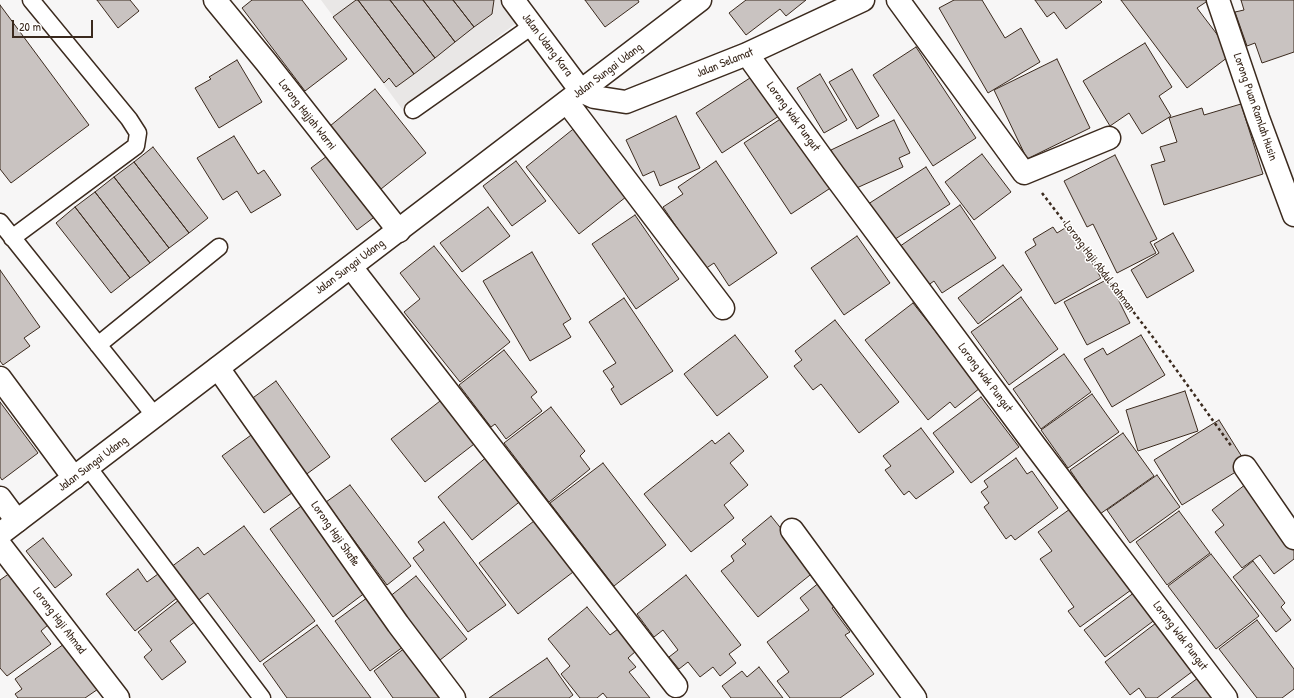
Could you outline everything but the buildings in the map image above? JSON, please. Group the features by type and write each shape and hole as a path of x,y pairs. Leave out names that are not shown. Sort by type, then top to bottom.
{"street":[{"name":"Lorong Hajjah Warni","path":"215,0 271,68 399,231"},
{"name":"Jalan Udang Kara","path":"513,0 532,26 574,96 723,308"},
{"name":"Jalan Sungai Udang","path":"0,534 700,0"},
{"name":"Jalan Selamat","path":"574,96 594,96 626,102 747,54 864,0"},
{"path":"898,0 1024,173 1109,138"},
{"name":"Lorong Puan Ramlah Husin","path":"1218,0 1258,118 1294,215"},
{"name":"Lorong Wak Pungut","path":"747,54 834,175 1036,447 1226,698"},
{"path":"351,267 676,686"},
{"name":"Lorong Haji Shafie","path":"218,368 398,624 454,698"},
{"path":"0,378 81,473"},
{"path":"1245,467 1294,538"},
{"path":"0,498 17,521"},
{"path":"792,530 915,698"},
{"name":"Lorong Haji Ahmad","path":"0,545 118,698"}],"lane":[{"path":"12,238 136,146 138,133 129,119 31,0"},
{"path":"413,110 532,26"},
{"path":"0,222 155,416"},
{"path":"98,345 219,247"},
{"path":"81,473 262,698"}],"path":[{"name":"Lorong Haji Abdul Rahman","path":"1024,173 1050,202 1152,336 1245,467"}],"shaded area":[{"path":"321,0 502,0 519,21 402,109"}]}
